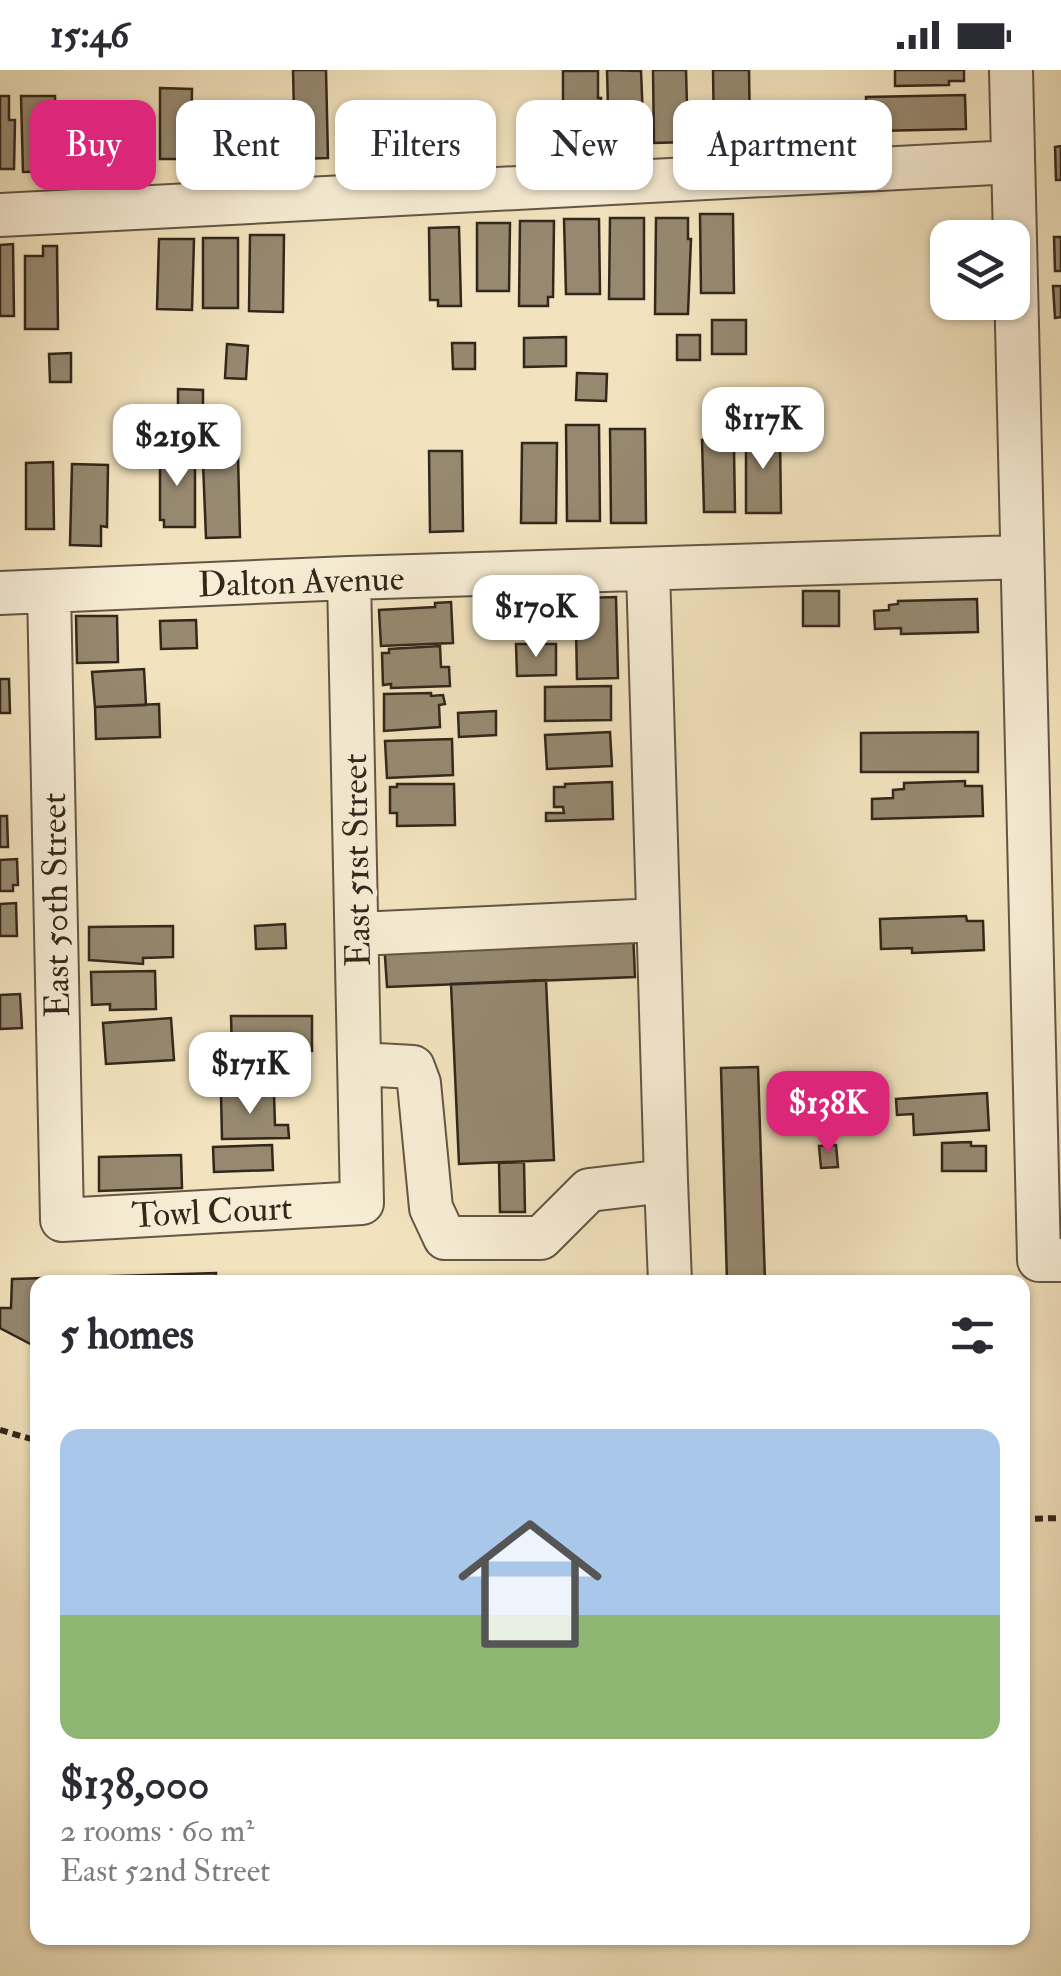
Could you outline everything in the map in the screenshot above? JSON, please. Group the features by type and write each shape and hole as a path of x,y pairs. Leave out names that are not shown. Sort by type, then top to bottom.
{"street":[{"path":"1011,70 1022,557 1050,1260"},
{"path":"0,215 1013,162"},
{"name":"Dalton Avenue","path":"0,593 1022,557"},
{"path":"648,570 670,1275"},
{"name":"East 51st Street","path":"349,578 362,1202"},
{"name":"East 50th Street","path":"49,591 62,1220"},
{"path":"358,934 658,920"},
{"path":"360,1064 413,1067 419,1083 432,1208 444,1238 541,1238 588,1190 666,1181"},
{"name":"Towl Court","path":"62,1220 362,1202"}],"path":[{"path":"0,1430 30,1439"},
{"path":"1030,1519 1061,1518"}],"building":[{"path":"293,70 326,70 328,158 315,158 315,100 294,100"},
{"path":"607,70 641,71 642,100 608,100"},
{"path":"653,70 686,70 687,100 673,100 673,142 654,143"},
{"path":"713,70 749,70 749,100 713,100"},
{"path":"895,70 964,70 964,81 895,86"},
{"path":"563,71 598,71 601,100 563,100"},
{"path":"160,88 192,89 192,100 176,100 176,159 160,159"},
{"path":"965,95 966,129 892,131 892,100 866,97"},
{"path":"0,96 9,96 9,120 15,120 14,169 0,169"},
{"path":"21,96 55,96 55,100 30,100 30,172 23,172"},
{"path":"1061,146 1061,180 1056,180 1055,147"},
{"path":"700,214 733,214 734,293 701,293"},
{"path":"610,218 644,218 644,299 609,299"},
{"path":"656,218 688,218 688,314 655,314"},
{"path":"564,219 599,219 600,294 566,294"},
{"path":"520,221 554,221 553,297 548,297 548,306 519,306"},
{"path":"477,223 510,223 509,291 477,291"},
{"path":"459,227 461,306 438,306 438,300 430,300 429,228"},
{"path":"250,235 284,235 283,312 249,311"},
{"path":"1054,237 1061,237 1061,271 1055,271"},
{"path":"203,238 238,238 238,308 203,308"},
{"path":"159,239 194,239 192,310 157,309"},
{"path":"13,244 14,316 0,316 0,245"},
{"path":"43,246 57,246 58,329 25,329 25,256 43,256"},
{"path":"1053,286 1061,286 1061,317 1055,318"},
{"path":"712,320 746,320 746,354 712,354"},
{"path":"677,335 700,335 700,360 677,360"},
{"path":"566,337 566,366 524,367 524,338"},
{"path":"452,343 475,343 475,369 453,369"},
{"path":"227,344 248,346 246,379 225,378"},
{"path":"71,353 71,382 50,382 49,354"},
{"path":"577,373 607,374 606,401 576,400"},
{"path":"178,389 203,390 203,421 178,421"},
{"path":"566,425 599,425 600,521 567,521"},
{"path":"746,425 765,425 765,438 780,438 781,513 746,513"},
{"path":"610,429 645,429 646,523 611,523"},
{"path":"729,439 729,449 734,448 735,512 704,512 702,440"},
{"path":"522,443 557,443 556,523 521,523"},
{"path":"160,450 190,450 190,465 195,465 195,527 164,527 164,520 160,520"},
{"path":"429,451 462,451 463,531 430,532"},
{"path":"218,456 238,456 240,537 206,538 203,463 218,463"},
{"path":"53,462 54,529 26,529 26,463"},
{"path":"72,464 108,465 107,527 101,526 101,546 70,545"},
{"path":"803,591 839,591 839,626 803,626"},
{"path":"616,597 618,678 577,679 576,628 553,628 552,599"},
{"path":"977,599 978,632 901,634 901,628 875,629 874,611 889,610 889,605 898,601"},
{"path":"451,602 453,643 381,646 379,610 435,607 435,603"},
{"path":"76,616 117,616 118,662 77,663"},
{"path":"196,620 197,648 161,649 160,621"},
{"path":"516,644 556,644 556,675 517,676"},
{"path":"440,646 441,667 449,667 450,686 383,685 382,653 389,653 389,649"},
{"path":"144,669 146,705 95,707 92,672"},
{"path":"0,679 9,679 10,713 0,713"},
{"path":"611,686 611,720 545,721 545,687"},
{"path":"384,694 443,695 445,704 439,705 440,727 384,731"},
{"path":"159,704 160,737 96,739 95,707"},
{"path":"496,711 496,735 459,737 458,713"},
{"path":"610,732 612,766 547,769 545,735"},
{"path":"978,732 978,772 861,772 861,733"},
{"path":"452,739 453,775 387,778 385,741"},
{"path":"965,781 965,786 982,786 983,816 872,819 872,799 893,798 893,790 904,789 904,783"},
{"path":"612,782 613,819 546,821 546,813 564,813 563,807 554,807 554,787"},
{"path":"454,784 455,825 397,826 397,813 390,813 390,787"},
{"path":"0,816 7,816 8,847 0,847"},
{"path":"17,859 18,885 13,885 13,891 0,891 0,860"},
{"path":"16,903 17,936 0,936 0,904"},
{"path":"966,916 967,921 983,921 984,950 912,953 912,948 881,949 880,919"},
{"path":"285,924 286,948 256,949 255,926"},
{"path":"173,926 173,957 143,958 143,964 89,960 89,927"},
{"path":"633,931 635,977 387,987 384,941"},
{"path":"155,971 156,1009 110,1010 110,1004 92,1005 91,972"},
{"path":"546,980 554,1160 459,1164 451,984"},
{"path":"20,994 22,1028 0,1029 0,995"},
{"path":"231,1016 312,1016 312,1051 232,1051"},
{"path":"171,1018 174,1060 106,1064 103,1023"},
{"path":"758,1067 765,1275 727,1275 721,1068"},
{"path":"824,1091 848,1092 846,1117 823,1116"},
{"path":"987,1093 989,1130 914,1135 913,1114 897,1115 896,1099"},
{"path":"221,1094 274,1094 275,1125 288,1125 289,1138 222,1139"},
{"path":"971,1142 971,1146 986,1146 986,1171 942,1171 942,1143"},
{"path":"272,1145 273,1170 214,1172 213,1147"},
{"path":"836,1145 838,1167 821,1168 819,1146"},
{"path":"181,1155 182,1188 99,1191 99,1157"},
{"path":"524,1162 525,1212 500,1212 499,1163"},
{"path":"216,1273 216,1275 148,1275"},
{"path":"30,1278 30,1344 0,1328 0,1308 11,1308 12,1279"}]}
